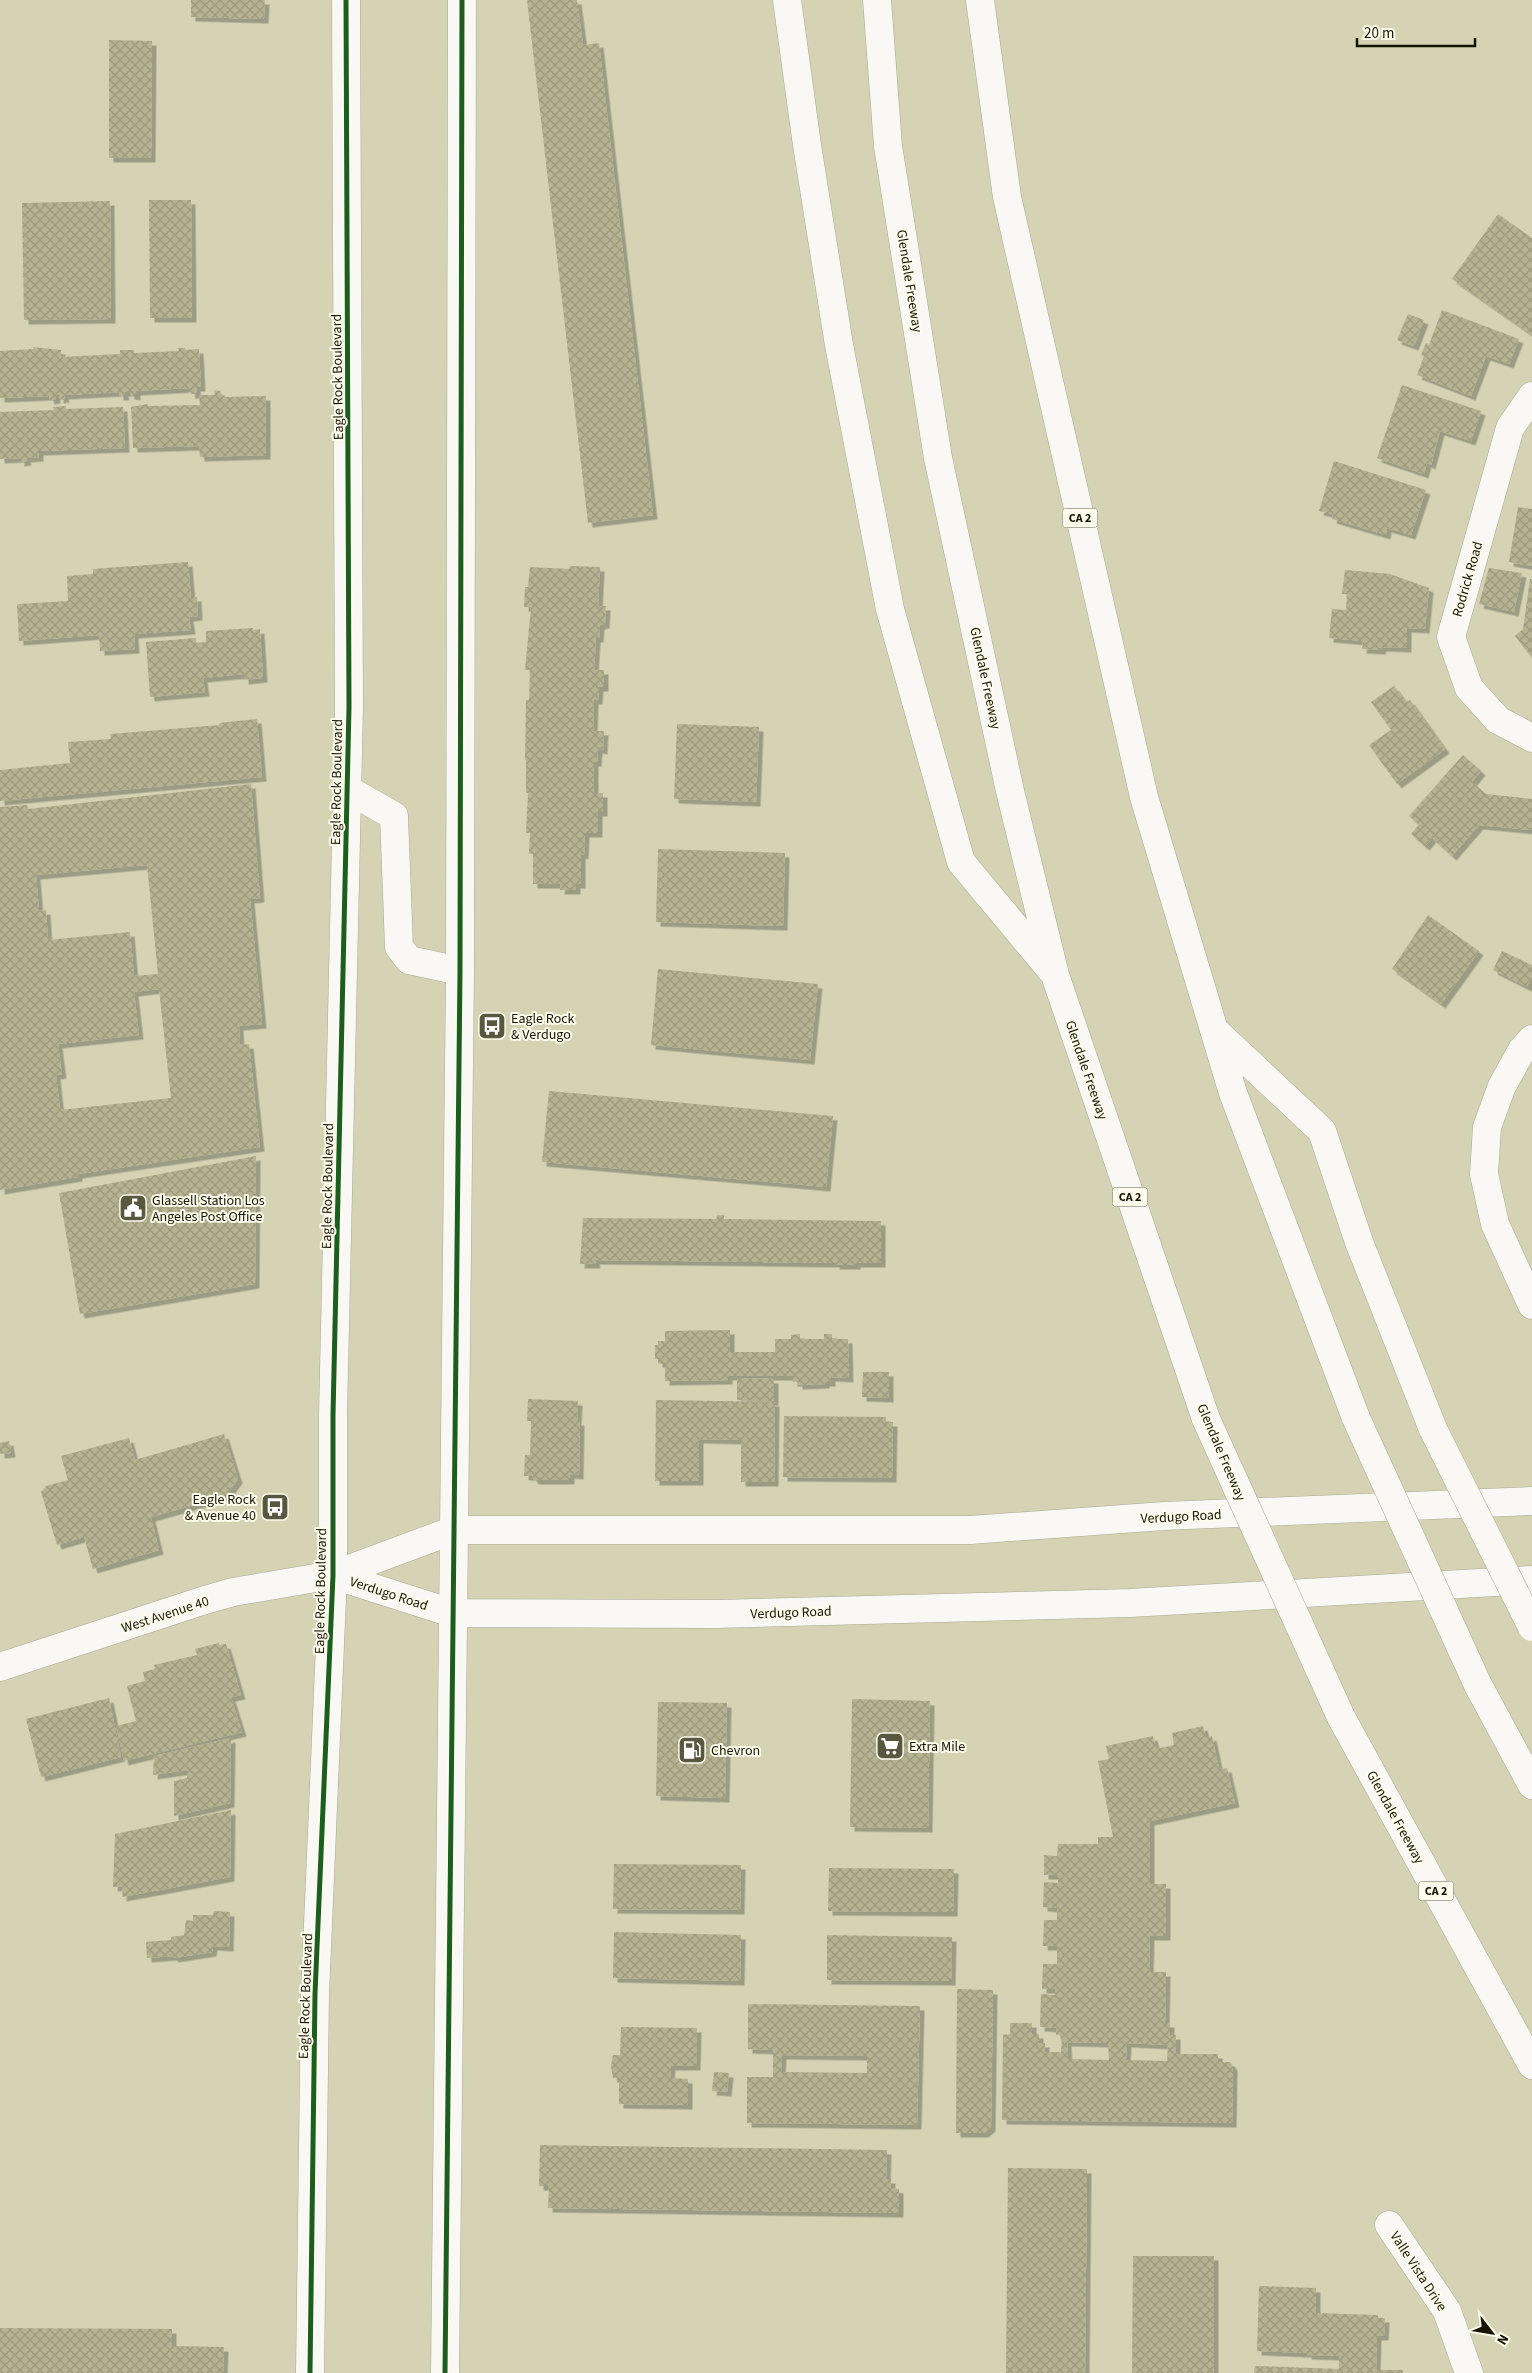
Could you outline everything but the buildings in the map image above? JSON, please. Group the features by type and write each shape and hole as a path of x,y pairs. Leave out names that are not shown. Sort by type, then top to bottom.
{"main road":[{"name":"Eagle Rock Boulevard","path":"310,2373 315,1994 333,1575 333,1415 347,789 349,550 346,0"},
{"path":"445,2373 460,971 462,0"},
{"path":"788,0 807,145 839,345 890,609 961,862 1055,975"},
{"name":"Glendale Freeway","path":"876,0 888,146 938,458 1010,791 1055,975 1206,1419 1341,1717 1532,2065"},
{"name":"CA 2","path":"980,0 1008,197 1016,236 1144,797 1233,1093 1356,1418 1478,1685 1532,1785"},
{"name":"Rodrick Road","path":"1532,396 1510,428 1451,637 1469,688 1498,720 1532,738"},
{"path":"347,789 394,816 398,947 409,960 460,971"},
{"path":"1213,1028 1322,1131 1359,1242 1433,1429 1532,1626"},
{"path":"1532,1039 1522,1050 1502,1086 1487,1127 1484,1174 1494,1224 1532,1305"},
{"name":"Verdugo Road","path":"333,1575 454,1530 970,1530 1164,1516 1532,1501"},
{"name":"Verdugo Road","path":"333,1575 452,1613 716,1614 1130,1603 1532,1580"},
{"name":"West Avenue 40","path":"0,1667 224,1595 333,1575"},
{"name":"Valle Vista Drive","path":"1389,2225 1446,2311 1469,2373"}],"cycle path":[{"path":"310,2373 315,1994 333,1575 333,1415 349,707 346,0"},
{"path":"445,2373 460,971 462,0"}],"place":[{"name":"Eagle Rock & Verdugo","path":"492,1026"},
{"name":"Glassell Station Los Angeles Post Office","path":"133,1208"},
{"name":"Eagle Rock & Avenue 40","path":"275,1507"},
{"name":"Extra Mile","path":"890,1746"},
{"name":"Chevron","path":"692,1750"}]}
